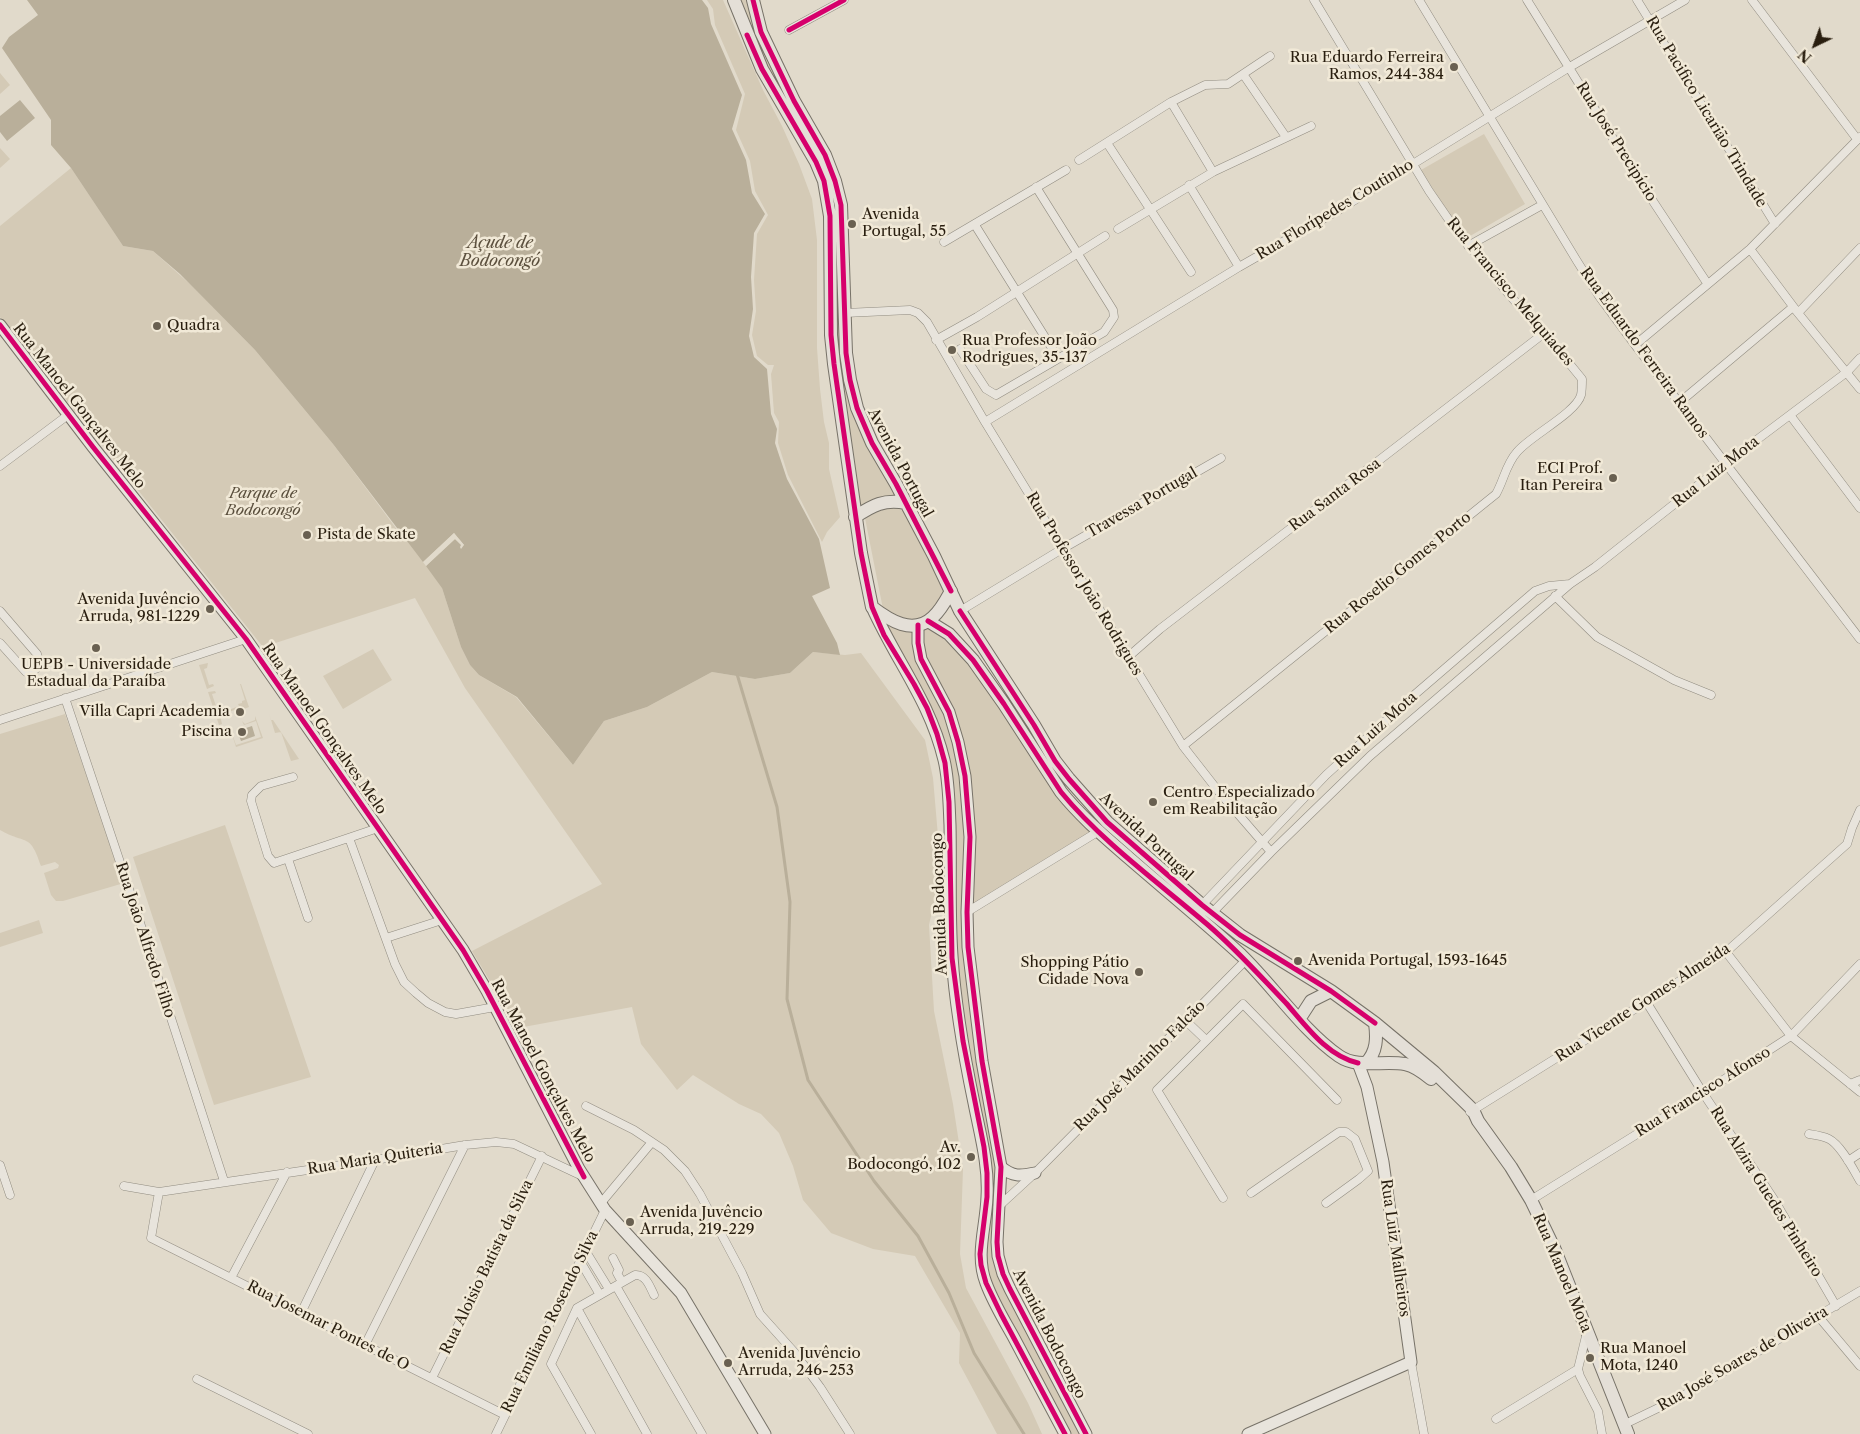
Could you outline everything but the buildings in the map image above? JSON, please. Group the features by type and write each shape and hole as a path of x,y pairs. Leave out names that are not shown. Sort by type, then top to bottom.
{"main road":[{"path":"729,0 748,35"},
{"path":"734,0 758,60 776,95 816,162 824,181 828,198 831,256 831,335 834,364 860,553 872,607"},
{"name":"Avenida Portugal","path":"753,0 761,32 794,100 825,155 835,181 841,205 846,353 857,408 872,443 906,503 960,611 1034,725 1055,761 1069,780 1107,822 1207,909 1240,935 1331,991 1375,1023 1428,1067 1473,1115"},
{"path":"855,517 871,506 897,502 906,503"},
{"path":"923,623 939,610 951,591"},
{"name":"Avenida Portugal","path":"872,607 896,623 906,626 923,623 949,634 973,660 1071,805 1210,926 1246,960 1313,1034 1339,1056 1348,1061 1362,1063 1407,1064 1424,1073 1473,1115"},
{"path":"1300,1018 1311,1001 1331,991"},
{"path":"1362,1063 1373,1053 1375,1047 1377,1037 1375,1023"},
{"name":"Rua Manoel Mota","path":"1473,1115 1511,1167 1530,1200 1554,1250 1626,1429"}],"street":[{"path":"789,30 844,0"},
{"name":"Rua Francisco Melquiades","path":"1314,0 1429,191 1468,246 1582,379"},
{"name":"Rua Eduardo Ferreira Ramos","path":"1419,0 1599,296 1860,639"},
{"name":"Rua José Precipício","path":"1527,0 1637,177 1707,283"},
{"name":"Rua Pacifico Licarião Trindade","path":"1638,0 1775,224"},
{"name":"Rua Florípedes Coutinho","path":"985,422 1239,267 1342,208 1568,68 1685,0"},
{"path":"1635,345 1750,249 1859,138 1752,0"},
{"path":"1079,160 1171,102 1205,85 1228,84 1270,56"},
{"path":"1244,74 1286,137"},
{"path":"1171,102 1213,172"},
{"path":"1118,229 1213,172 1311,126"},
{"path":"1107,142 1191,272"},
{"path":"944,242 1066,170"},
{"path":"1189,185 1239,267"},
{"path":"960,349 986,390 996,395 1104,332 1114,317 1113,310 1036,187"},
{"path":"1468,246 1542,205"},
{"path":"975,225 1058,358"},
{"path":"936,340 1105,236"},
{"path":"1680,402 1796,310 1860,248"},
{"path":"1750,249 1796,310 1860,389"},
{"name":"Rua Professor João Rodrigues","path":"845,313 910,310 923,317 1183,746 1270,852"},
{"name":"Rua Manoel Gonçalves Melo","path":"0,325 68,415 246,639 442,920 471,964 495,1007 584,1177 603,1206 681,1293 765,1434"},
{"name":"Rua Santa Rosa","path":"1128,657 1167,624 1543,334"},
{"name":"Rua Luiz Mota","path":"1207,909 1270,852 1370,756 1555,596 1847,372 1860,358"},
{"name":"Rua Roselio Gomes Porto","path":"1183,746 1496,494 1502,484 1508,465 1518,450 1578,402 1581,395 1582,379"},
{"path":"0,466 68,415"},
{"path":"1790,415 1860,508"},
{"name":"Travessa Portugal","path":"960,611 1062,549 1221,458"},
{"name":"Rua Luiz Mota","path":"1207,909 1262,842 1344,758 1535,591 1549,586 1570,584"},
{"path":"1555,596 1597,637 1674,680 1711,695"},
{"name":"Avenida Bodocongo","path":"872,607 884,635 927,708 945,763 949,802 952,958 963,1041 984,1147 986,1173 987,1197 980,1254 981,1266 993,1298 1065,1434"},
{"path":"0,611 37,654 40,661 39,665 32,671 26,672 0,643"},
{"name":"Avenida Bodocongo","path":"923,623 918,643 922,659 948,712 958,742 965,776 970,836 967,912 968,947 982,1060 1001,1166 997,1242 1003,1274 1086,1434"},
{"path":"0,720 246,639"},
{"name":"Rua João Alfredo Filho","path":"65,698 224,1181"},
{"path":"293,777 261,786 252,795 251,801 271,861 278,863 288,860 378,828"},
{"name":"Rua Vicente Gomes Almeida","path":"1473,1115 1726,952 1847,844 1860,810"},
{"path":"967,912 1099,831"},
{"path":"349,838 404,982 428,1003 445,1012 456,1014 495,1007"},
{"path":"288,860 308,918"},
{"path":"386,938 442,920"},
{"path":"1726,952 1791,1036 1860,1092"},
{"name":"Rua José Marinho Falcão","path":"998,1207 1246,960"},
{"name":"Rua Francisco Afonso","path":"1530,1200 1791,1036 1860,964"},
{"name":"Rua Alzira Guedes Pinheiro","path":"1647,1003 1703,1093 1775,1202 1836,1306"},
{"path":"1223,1198 1157,1090 1243,1004 1337,1100"},
{"path":"1186,1021 1206,1040"},
{"name":"Rua Luiz Malheiros","path":"1362,1063 1383,1162 1411,1362 1424,1434"},
{"path":"1850,1084 1860,1080"},
{"path":"586,1106 634,1130 664,1150 685,1171 700,1194 742,1273 760,1314 795,1353 820,1387 850,1434"},
{"path":"1251,1193 1339,1132 1346,1132 1354,1139 1368,1171"},
{"path":"1809,1134 1833,1141 1860,1181"},
{"name":"Rua Maria Quiteria","path":"124,1186 159,1192 465,1145 505,1142 542,1156 584,1177"},
{"name":"Rua Emiliano Rosendo Silva","path":"496,1434 580,1261 603,1206 652,1142"},
{"path":"365,1345 465,1145"},
{"path":"1848,1161 1860,1153"},
{"name":"Rua Aloisio Batista da Silva","path":"432,1378 542,1156"},
{"path":"301,1313 375,1160"},
{"path":"1326,1203 1383,1162"},
{"path":"0,1165 10,1195"},
{"path":"1001,1166 1010,1174 1016,1176 1035,1172"},
{"path":"231,1278 286,1172"},
{"name":"Rua Josemar Pontes de O","path":"159,1192 150,1238 505,1415"},
{"path":"585,1250 616,1286 702,1434"},
{"path":"613,1258 619,1270 616,1286"},
{"path":"580,1261 600,1295"},
{"path":"591,1434 551,1364 577,1308 640,1274 644,1277 654,1295"},
{"name":"Rua José Soares de Oliveira","path":"1626,1429 1860,1291"},
{"path":"577,1308 647,1434"},
{"path":"1818,1316 1860,1366"},
{"path":"1587,1330 1578,1369 1598,1411 1602,1434"},
{"path":"1248,1434 1411,1362"},
{"path":"1496,1419 1578,1369"},
{"path":"197,1380 308,1434"}],"green space":[{"path":"707,0 723,0 763,90 799,164 812,199 817,240 817,348 820,389 829,443 829,469 840,517 827,532 822,542 788,475 778,443 779,422 774,413 771,374 774,365 768,365 757,356 752,335 756,311 754,280 757,234 768,215 755,191 750,161 736,130 745,94 715,25 713,9"},
{"path":"737,0 749,0 838,207 842,355 899,499 859,512 839,384 830,201"},
{"path":"0,73 10,85 0,94"},
{"path":"1484,134 1525,204 1465,239 1421,170"},
{"path":"0,148 10,159 0,168"},
{"name":"Parque de Bodocongó","path":"71,168 123,246 153,251 191,285 255,350 333,444 404,539 454,533 460,538 442,588 461,647 470,665 479,675 516,697 573,765 604,721 647,707 712,672 755,679 790,673 813,652 845,655 861,653 925,740 933,778 941,871 929,925 934,1011 953,1104 963,1169 960,1254 966,1288 1028,1403 1042,1434 997,1434 959,1363 960,1333 915,1256 873,1249 831,1233 803,1200 793,1166 779,1133 761,1114 739,1104 693,1075 677,1090 641,1044 632,1007 518,1028 472,951 602,884 465,688 415,598 263,647 0,317 0,226"},
{"path":"895,506 905,512 944,591 934,611 910,622 895,619 883,609 865,518"},
{"path":"887,626 914,631 944,711 959,763 966,824 964,929 998,1167 993,1250 1080,1434 1069,1434 991,1285 984,1258 991,1196 955,955 943,737 933,711"},
{"path":"921,628 937,629 957,647 1092,832 971,906 967,769 924,659"},
{"path":"373,649 392,680 343,709 323,676"},
{"path":"208,663 207,668 204,669 209,685 213,684 214,686 207,689 199,665"},
{"path":"240,684 249,707 244,709 243,707 220,715 222,724 219,725 208,692 215,691 216,693 212,694 217,709 221,708 226,711 239,706 238,704 245,700"},
{"path":"65,714 124,883 63,901 56,901 51,895 44,873 58,868 59,865 55,862 41,866 34,848 30,844 0,830 0,734"},
{"path":"255,716 263,738 236,747 230,728 236,745 261,737 256,721 244,725 242,721 245,724 255,720"},
{"path":"271,720 273,720 281,732 275,733"},
{"path":"281,732 299,759 291,761"},
{"path":"225,825 311,1077 214,1105 133,857"},
{"path":"39,920 43,933 0,947 0,933"}],"water":[{"name":"Açude de Bodocongó","path":"27,0 702,0 708,8 711,24 742,95 732,129 746,160 752,193 765,214 754,233 751,277 753,309 749,336 754,357 767,369 771,414 777,429 775,443 787,479 819,539 830,588 812,596 837,643 840,655 813,652 790,673 755,679 712,672 647,707 604,721 573,765 517,697 479,675 470,665 461,647 442,588 426,566 455,539 464,545 454,533 423,562 333,444 255,350 180,274 153,251 123,246 71,168 51,145 51,120 2,48 9,37 38,15"},
{"path":"20,100 35,118 7,141 0,132 0,116"},
{"name":"Piscina","path":"252,726 255,736 241,741 237,731"}],"pier":[{"path":"454,533 464,545 461,549 461,545 455,539 426,566 423,562"}],"waterway":[{"path":"737,674 777,807 790,902 787,999 808,1080 874,1181 918,1236 949,1293 974,1353 1024,1434"}],"cycle path":[{"path":"753,0 761,32 794,101 825,155 835,181 841,205 846,353 857,408 872,443 896,484 951,591"},
{"path":"789,30 844,0"},
{"path":"747,35 762,69 816,162 824,181 830,216 831,335 834,364 861,553 872,607 884,635 927,708 945,763 949,802 952,958 963,1041 984,1147 987,1173 987,1197 980,1254 981,1265 986,1283 1001,1314 1065,1434"},
{"path":"0,325 93,447 246,639 463,950 487,991 584,1177"},
{"path":"960,611 1034,725 1055,761 1107,822 1202,905 1240,935 1331,991 1375,1023"},
{"path":"928,621 949,634 973,660 1061,792 1094,828 1208,925 1248,963 1318,1039 1336,1054 1358,1063"},
{"path":"918,625 918,643 921,659 949,712 965,776 970,837 967,912 968,947 982,1061 1001,1167 998,1256 1010,1289 1086,1434"}],"place":[{"name":"Rua Eduardo Ferreira Ramos, 244-384","path":"1454,67"},
{"name":"Avenida Portugal, 55","path":"852,224"},
{"name":"Quadra","path":"157,326"},
{"name":"Rua Professor João Rodrigues, 35-137","path":"952,350"},
{"name":"ECI Prof. Itan Pereira","path":"1613,478"},
{"name":"Pista de Skate","path":"307,535"},
{"name":"Avenida Juvêncio Arruda, 981-1229","path":"210,609"},
{"name":"UEPB - Universidade Estadual da Paraíba","path":"96,648"},
{"name":"Villa Capri Academia","path":"240,712"},
{"name":"Piscina","path":"242,732"},
{"name":"Centro Especializado em Reabilitação","path":"1153,802"},
{"name":"Avenida Portugal, 1593-1645","path":"1298,961"},
{"name":"Shopping Pátio Cidade Nova","path":"1139,972"},
{"name":"Av. Bodocongó, 102","path":"971,1157"},
{"name":"Avenida Juvêncio Arruda, 219-229","path":"630,1222"},
{"name":"Rua Manoel Mota, 1240","path":"1590,1358"},
{"name":"Avenida Juvêncio Arruda, 246-253","path":"728,1363"}]}
